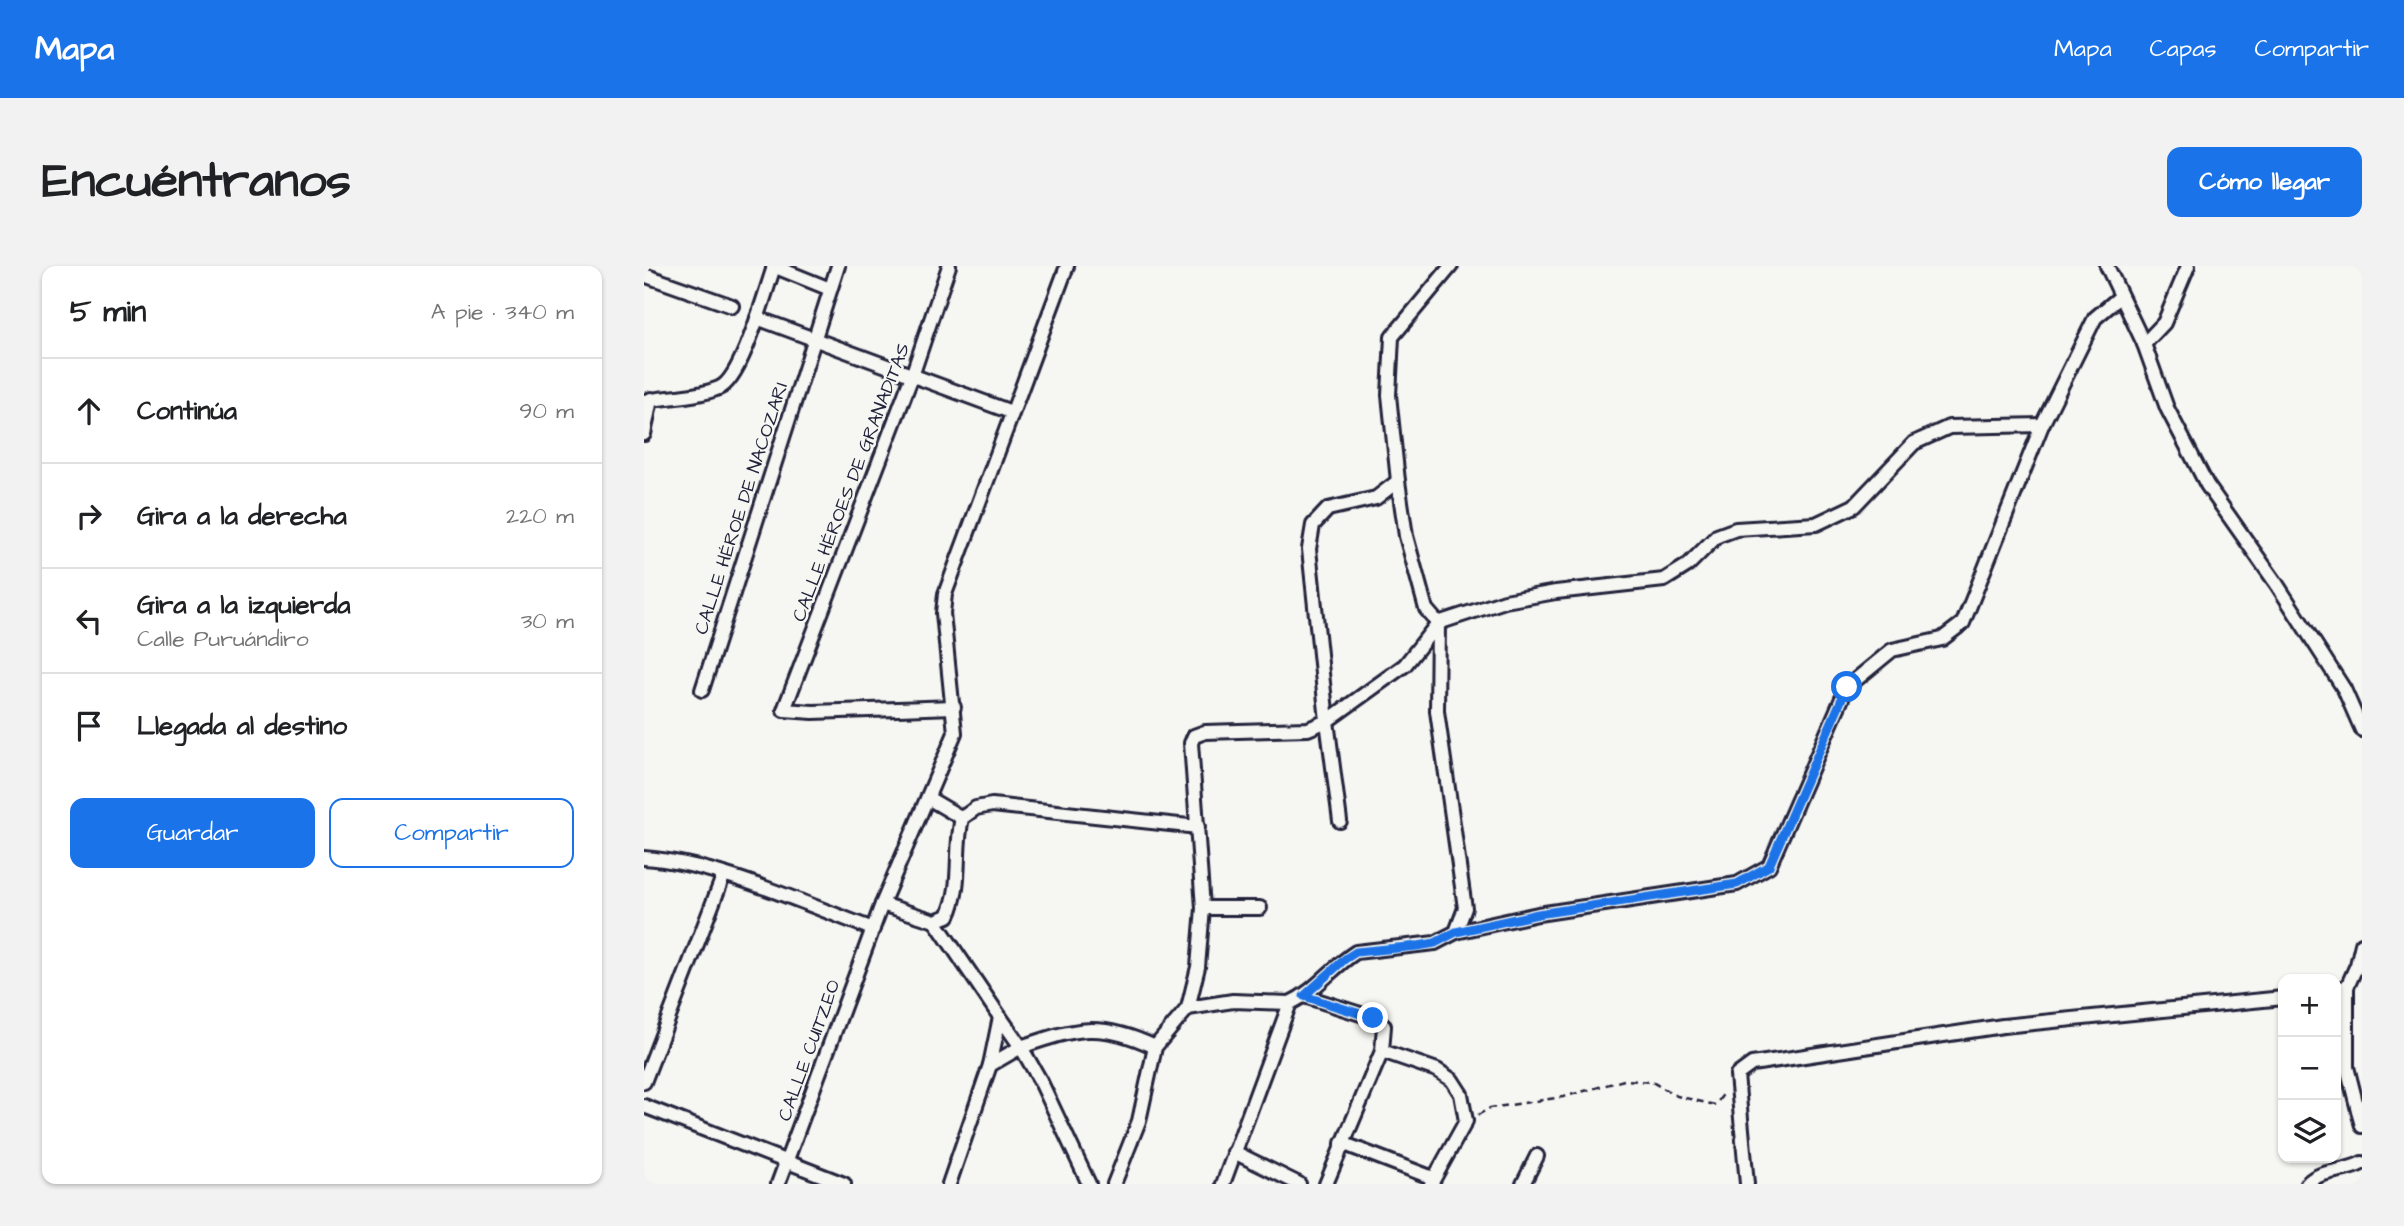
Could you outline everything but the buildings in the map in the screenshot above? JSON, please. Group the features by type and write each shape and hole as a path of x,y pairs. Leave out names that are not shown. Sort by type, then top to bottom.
{"street":[{"path":"644,434 648,400 721,388 731,380 757,317 773,266 830,289"},
{"name":"CALLE HÉROE DE NACOZARI","path":"702,690 838,266"},
{"name":"CALLE HÉROES DE GRANADITAS","path":"948,266 912,376 784,710 813,712 954,707"},
{"name":"CALLE CUITZEO","path":"778,1184 882,904 955,733 943,613 945,594 1067,266"},
{"path":"1451,266 1392,337 1389,395 1406,536 1426,609 1437,623 1437,711 1465,908 1456,932"},
{"path":"2108,266 2144,344 2167,408 2207,485 2276,583 2344,689 2362,730"},
{"path":"2144,344 2164,323 2188,266"},
{"path":"644,275 732,306"},
{"path":"1188,1008 1233,1001 1290,1003 1304,996 1356,952 1435,943 1456,932 1538,914 1737,884 1769,866 1847,687 1892,650 1942,639 1963,623 2042,425 2095,317 2120,297"},
{"path":"757,317 1011,412"},
{"path":"1114,1184 1139,1121 1155,1047 1188,1008 1198,967 1203,908 1191,743 1194,736 1205,732 1308,729 1327,721 1405,665 1437,623 1505,601 1556,592 1664,580 1688,565 1717,536 1736,529 1816,524 1854,506 1914,443 1949,427 2042,425"},
{"path":"1340,821 1309,548 1312,526 1328,509 1376,498 1398,481"},
{"path":"928,798 962,818"},
{"path":"935,921 948,916 955,901 958,889 959,829 962,818 976,808 992,805 1198,827"},
{"path":"644,858 665,859 724,874 873,929"},
{"path":"644,1082 724,874"},
{"path":"882,904 935,921 1021,1047 1041,1082 1089,1184"},
{"path":"1203,908 1260,908"},
{"path":"2362,944 2357,965 2341,988 2347,1067 2362,1126"},
{"path":"1304,996 1373,1018 1384,1026 1382,1051 1326,1184"},
{"path":"1747,1184 1737,1075 1752,1064 1976,1030 2278,999"},
{"path":"1223,1184 1290,1003"},
{"path":"949,1184 990,1065 1000,1017"},
{"path":"990,1065 1021,1047 1067,1031 1100,1030 1134,1037 1155,1047"},
{"path":"1342,1143 1432,1181 1466,1121 1461,1094 1452,1080 1437,1070 1382,1051"},
{"path":"644,1106 844,1184"},
{"path":"1234,1152 1299,1184"},
{"path":"1522,1184 1536,1156"},
{"path":"2307,1184 2316,1176 2353,1168 2362,1163"}],"path":[{"path":"1466,1121 1490,1108 1563,1097 1624,1080 1652,1082 1677,1096 1715,1105 1737,1075"}],"route":[{"path":"1373,1018 1304,996 1356,952 1435,943 1456,932 1538,914 1737,884 1769,866 1847,687"}]}
